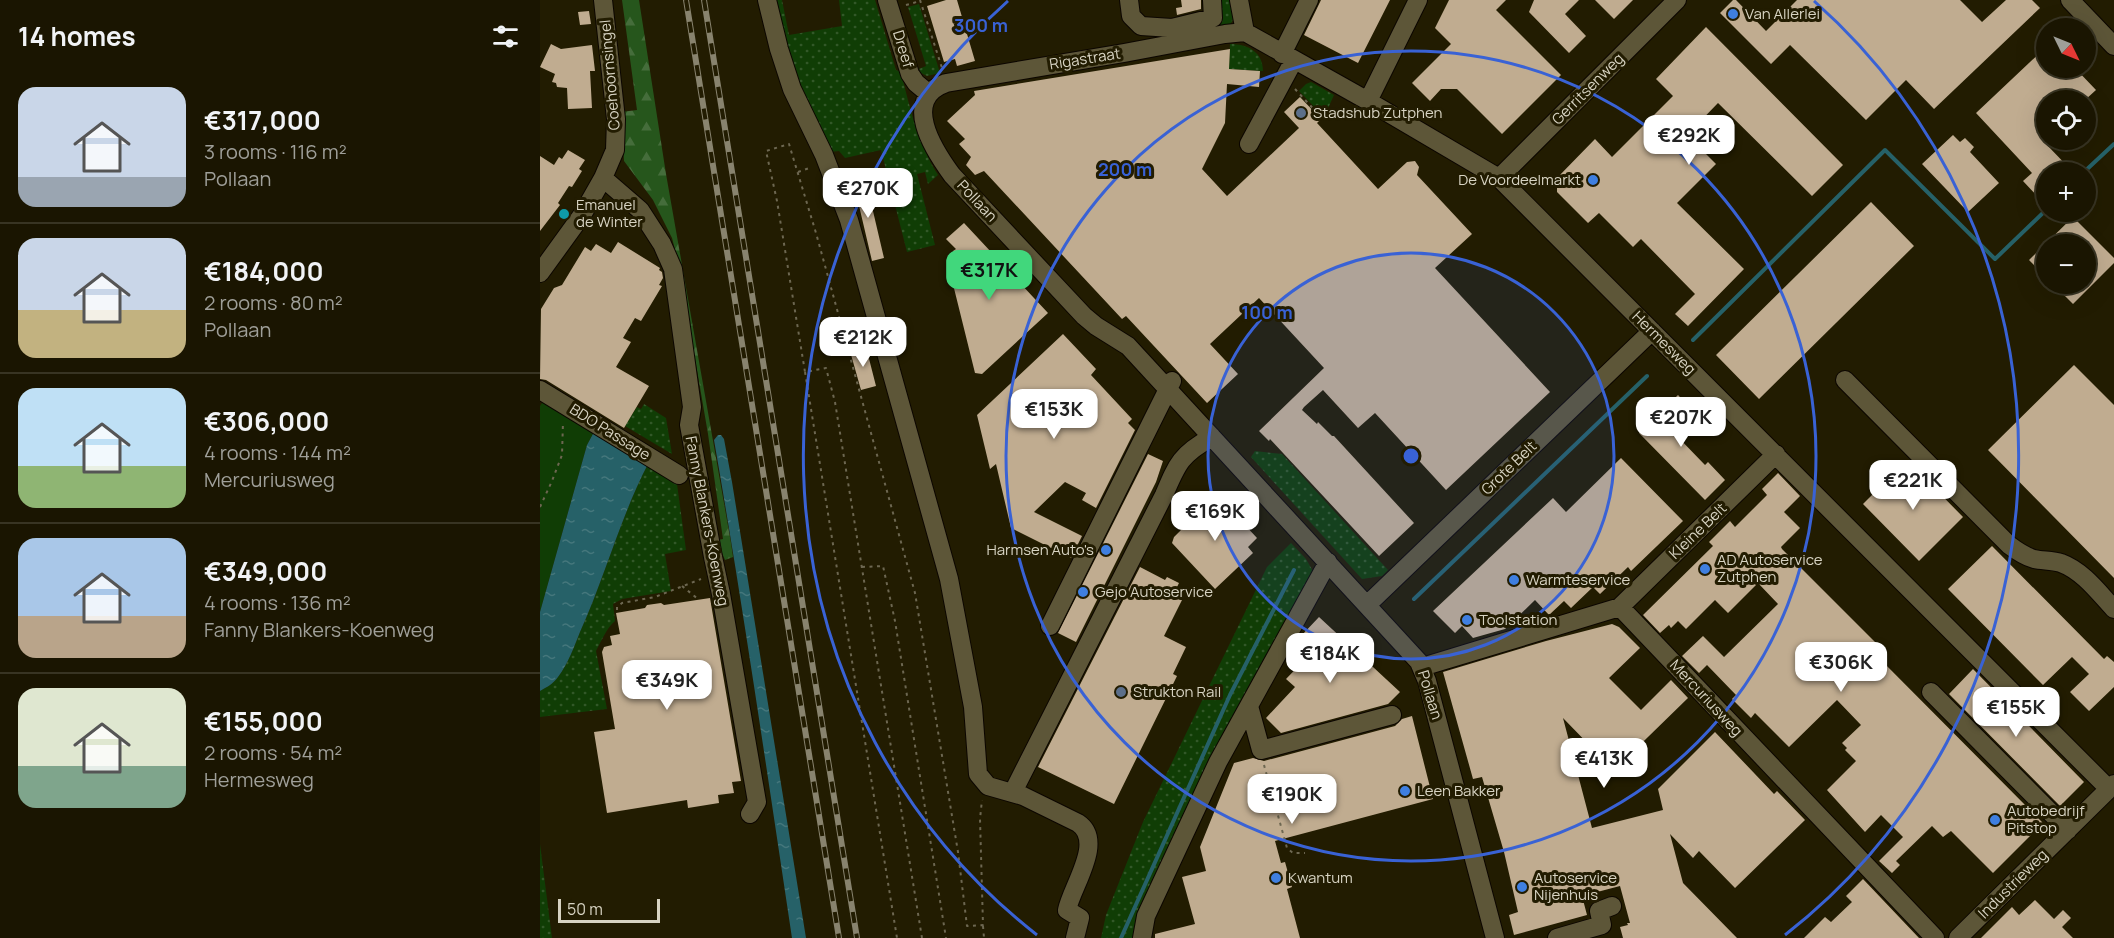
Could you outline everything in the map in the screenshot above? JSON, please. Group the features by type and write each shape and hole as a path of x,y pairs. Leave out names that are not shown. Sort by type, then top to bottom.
{"street":[{"name":"Coehoornsingel","path":"540,273 582,215 603,178 615,150 616,119 603,0"},
{"path":"767,0 785,69 800,109 824,155 841,198 949,579 973,708 978,774 988,786 1013,792 1083,825 1089,836 1086,857 1066,910 1080,918 1075,938"},
{"name":"Dreef","path":"887,0 910,74 916,83 928,93"},
{"path":"1129,0 1131,16 1141,26 1172,28 1213,18 1212,0"},
{"path":"1239,0 1245,32"},
{"path":"1249,144 1285,78 1288,57 1310,0"},
{"path":"1368,100 1418,0"},
{"name":"Gerritsenweg","path":"1499,178 1677,0"},
{"path":"2070,0 2114,46"},
{"name":"Rigastraat","path":"928,93 946,83 1245,32"},
{"name":"Hermesweg","path":"1245,32 1368,100 1499,178 2111,786"},
{"name":"Pollaan","path":"928,93 922,106 922,114 935,149 952,175 1084,316 1128,346 1171,385 1212,437 1422,667 1495,938"},
{"name":"Fanny Blankers-Koenweg","path":"603,178 640,210 662,243 673,269 692,407 689,425 715,569 722,594 757,802 750,814"},
{"name":"Grote Belt","path":"1367,605 1652,331"},
{"path":"1845,380 2009,545 2029,557 2070,567 2080,574 2114,609"},
{"path":"1050,626 1171,385"},
{"name":"BDO Passage","path":"540,390 679,475"},
{"path":"1013,792 1164,495 1178,463 1186,454 1212,437"},
{"name":"Kleine Belt","path":"1620,607 1776,454"},
{"path":"1142,938 1146,916 1218,762 1328,562"},
{"path":"1422,667 1620,607"},
{"name":"Mercuriusweg","path":"1620,607 1935,938"},
{"path":"1931,692 2068,830"},
{"path":"1249,706 1261,750 1392,715"},
{"name":"Industrieweg","path":"1958,938 2111,786"},
{"path":"1557,938 1602,925 1599,910 1611,906"}],"path":[{"path":"920,0 946,83"},
{"path":"1285,78 1320,116"},
{"path":"897,938 777,201 766,151 789,144 816,233 915,593 958,852 967,926 983,925"},
{"path":"805,372 826,368 830,380 922,938"},
{"path":"540,507 562,455 562,411 565,405"},
{"path":"862,567 883,566 895,621 945,938"},
{"path":"617,610 622,603 655,597 700,579 715,569"},
{"path":"682,586 698,599"},
{"path":"1261,750 1287,848 1293,853 1305,853"},
{"path":"984,938 980,819 981,805 988,786"}],"green space":[{"path":"622,0 639,0 666,174 731,543 733,557 725,560 720,548 713,541 723,539 708,434 679,265 672,238 653,200 624,161 621,112 637,110"},
{"path":"772,0 782,0 789,35 842,26 839,0 875,0 896,70 901,72 920,138 938,175 928,184 925,172 917,174 935,245 907,252 881,150 845,158 839,151 830,152 804,99"},
{"path":"1219,0 1231,0 1233,14 1232,21 1222,31 1209,25"},
{"path":"919,4 940,73 927,76 919,69 926,66 908,7"},
{"path":"1230,44 1253,50 1260,59 1263,71 1229,69"},
{"path":"1311,82 1334,95 1324,117 1299,91"},
{"path":"544,400 594,432 587,445 540,612 540,406"},
{"path":"644,404 666,418 672,454 625,426 637,407 641,409"},
{"path":"1255,451 1282,454 1388,570 1382,576 1362,579 1251,457"},
{"path":"648,464 677,484 686,550 665,554 671,591 622,599 613,604 615,621 596,651 607,709 540,717 540,691 556,679 568,661 629,505"},
{"path":"1291,543 1306,559 1314,573 1137,938 1101,938 1106,915 1143,822 1267,567"},
{"path":"540,844 552,938 540,938"}],"water":[{"path":"594,432 648,464 629,505 568,661 556,679 540,691 540,612 587,445"},
{"path":"718,435 724,439 732,482 806,938 792,938 714,440"}],"building":[{"path":"946,0 957,0 975,61 957,66 955,59 944,62 927,6"},
{"path":"1181,0 1201,0 1201,9 1177,15 1176,8 1182,7"},
{"path":"1321,0 1390,0 1358,63 1304,35"},
{"path":"1449,0 1506,0 1496,10 1561,75 1502,134 1457,89 1441,89 1430,101 1412,83 1451,44 1435,28"},
{"path":"1534,0 1579,0 1565,14 1586,36 1569,53 1529,12"},
{"path":"1595,0 1633,0 1614,19"},
{"path":"1733,0 1736,0 1766,31 1797,0 1960,0 1982,22 2006,0 2032,0 2040,8 1934,109 1906,80 1866,120 1790,45 1771,64 1720,13"},
{"path":"589,11 591,24 580,25 578,12"},
{"path":"1706,27 1843,165 1812,196 1718,103 1687,135 1716,164 1677,203 1744,269 1688,326 1675,314 1695,294 1641,239 1633,247 1599,213 1588,223 1557,192 1557,178 1595,139 1612,157 1673,96 1656,79"},
{"path":"551,44 561,49 592,45 595,71 590,71 592,108 568,109 567,88 557,87 556,83 552,82 555,74 540,67"},
{"path":"1230,49 1229,69 1260,71 1259,87 1227,84 1225,123 1202,169 1227,196 1299,128 1284,112 1300,97 1321,119 1317,123 1378,189 1407,162 1415,161 1419,167 1417,175 1472,234 1435,268 1550,392 1446,490 1375,413 1358,428 1323,390 1304,407 1302,410 1334,436 1414,523 1379,556 1270,439 1269,441 1259,431 1324,368 1259,298 1210,344 1238,374 1207,403 1126,316 1122,319 984,171 975,175 966,165 971,157 959,144 965,139 947,121 975,95 974,91"},
{"path":"2036,56 2036,78 2085,78 2096,90 2036,90 2036,150 2052,150 2063,162 2036,162 2036,195 2023,181 2032,173 1976,113"},
{"path":"1953,135 1960,142 1965,138 1974,147 1970,152 1999,183 1968,212 1922,164"},
{"path":"568,150 585,160 579,169 582,171 572,187 569,186 558,203 560,205 540,231 540,156 554,165 559,157 562,159"},
{"path":"865,177 884,258 872,261 853,180"},
{"path":"1871,202 1914,246 1759,399 1716,355"},
{"path":"2068,222 2078,222 2090,234 2056,234"},
{"path":"964,223 1048,313 982,374 975,373 948,264 957,256 953,251 956,249 946,239"},
{"path":"2096,240 2114,258 2114,263 2096,281"},
{"path":"618,242 660,268 663,278 659,285 662,286 641,321 635,318 623,338 631,342 616,367 649,386 624,428 546,380 540,379 541,309 554,288 562,285 585,247 591,251 596,244 611,253"},
{"path":"2036,253 2036,267 2029,260"},
{"path":"2063,294 2083,294 2073,304"},
{"path":"1063,334 1096,369 1091,375 1132,419 1128,423 1135,430 1096,508 1082,500 1086,493 1065,482 1034,512 1082,536 1071,558 1011,528 996,464 990,469 977,415"},
{"path":"866,347 876,386 861,390 850,351"},
{"path":"2074,365 2114,405 2114,578 1988,450"},
{"path":"1678,395 1695,413 1674,433 1705,465 1708,462 1725,480 1705,500 1639,433"},
{"path":"1148,454 1163,461 1156,482 1076,642 1058,633"},
{"path":"1621,458 1683,521 1631,571 1628,567 1600,594 1593,587 1571,608 1564,601 1549,615 1535,600 1505,629 1473,638 1462,626 1455,633 1433,611 1553,498 1566,512"},
{"path":"1907,460 1963,517 1919,561 1863,504"},
{"path":"1778,473 1800,496 1784,512 1800,528 1781,547 1782,549 1884,651 1878,657 2043,823 1993,873 1951,831 1943,837 1932,826 1896,861 1900,865 1892,873 1879,861 1903,837 1881,815 1865,832 1827,790 1856,761 1845,750 1847,748 1842,743 1861,725 1837,700 1789,747 1755,713 1751,718 1732,699 1736,695 1707,665 1699,673 1682,656 1703,636 1724,657 1778,604 1758,583 1728,613 1715,600 1686,629 1678,621 1671,628 1669,625 1660,633 1643,615 1713,546 1709,542 1730,521 1735,527 1767,495 1762,489"},
{"path":"1218,496 1257,538 1248,547 1253,553 1215,589 1172,543 1181,530 1178,526 1187,518 1191,522"},
{"path":"1992,546 2104,659 2107,656 2114,662 2114,687 2089,711 2070,692 2089,674 2072,657 2043,685 1948,589"},
{"path":"1140,567 1165,580 1167,577 1179,583 1173,595 1182,600 1164,636 1186,647 1173,674 1177,676 1114,804 1038,767"},
{"path":"710,598 741,781 732,782 734,793 718,795 719,803 688,808 687,800 607,813 594,732 615,729 602,652 604,647 612,645 610,636 620,634 616,613 645,608 647,605 661,603 664,605"},
{"path":"1319,617 1400,692 1388,704 1281,733 1266,718 1295,687 1286,679 1316,648 1302,635"},
{"path":"1612,624 1619,627 1640,648 1609,678 1641,710 1671,680 1688,698 1608,776 1591,758 1597,753 1563,718 1592,828 1663,810 1658,789 1715,732 1774,794 1777,791 1805,820 1735,888 1699,851 1693,858 1670,834 1683,883 1737,938 1623,938 1620,927 1630,923 1620,886 1582,896 1587,915 1514,935 1509,915 1518,912 1504,852 1482,777 1473,779 1443,672"},
{"path":"1973,669 2084,782 2060,806 1949,694"},
{"path":"1412,716 1433,799 1275,841 1281,863 1285,862 1292,887 1287,889 1300,938 1155,938 1155,934 1195,924 1182,877 1206,871 1200,847 1234,763 1253,758 1264,761 1395,726 1402,719"},
{"path":"1863,879 1919,938 1804,938 1825,917 1831,922 1852,902 1846,896"},
{"path":"2035,900 2054,919 2063,910 2071,918 2062,927 2073,938 1981,938 2012,907 2019,915"}],"waterway":[{"path":"2095,162 2114,144"},
{"path":"1693,340 1885,150 1995,259 2036,220"},
{"path":"1414,599 1647,376"},
{"path":"1121,938 1230,695 1294,570"}],"railway":[{"path":"686,0 839,938"},
{"path":"704,0 857,938"}],"place":[{"name":"Van Allerlei","path":"1733,14"},
{"name":"Stadshub Zutphen","path":"1301,113"},
{"name":"De Voordeelmarkt","path":"1593,180"},
{"name":"Emanuel de Winter","path":"564,214"},
{"name":"Harmsen Auto's","path":"1106,550"},
{"name":"AD Autoservice Zutphen","path":"1705,569"},
{"name":"Warmteservice","path":"1514,580"},
{"name":"Gejo Autoservice","path":"1083,592"},
{"name":"Toolstation","path":"1467,620"},
{"name":"Strukton Rail","path":"1121,692"},
{"name":"Leen Bakker","path":"1405,791"},
{"name":"Autobedrijf Pitstop","path":"1995,820"},
{"name":"Kwantum","path":"1276,878"},
{"name":"Autoservice Nijenhuis","path":"1522,887"}]}
